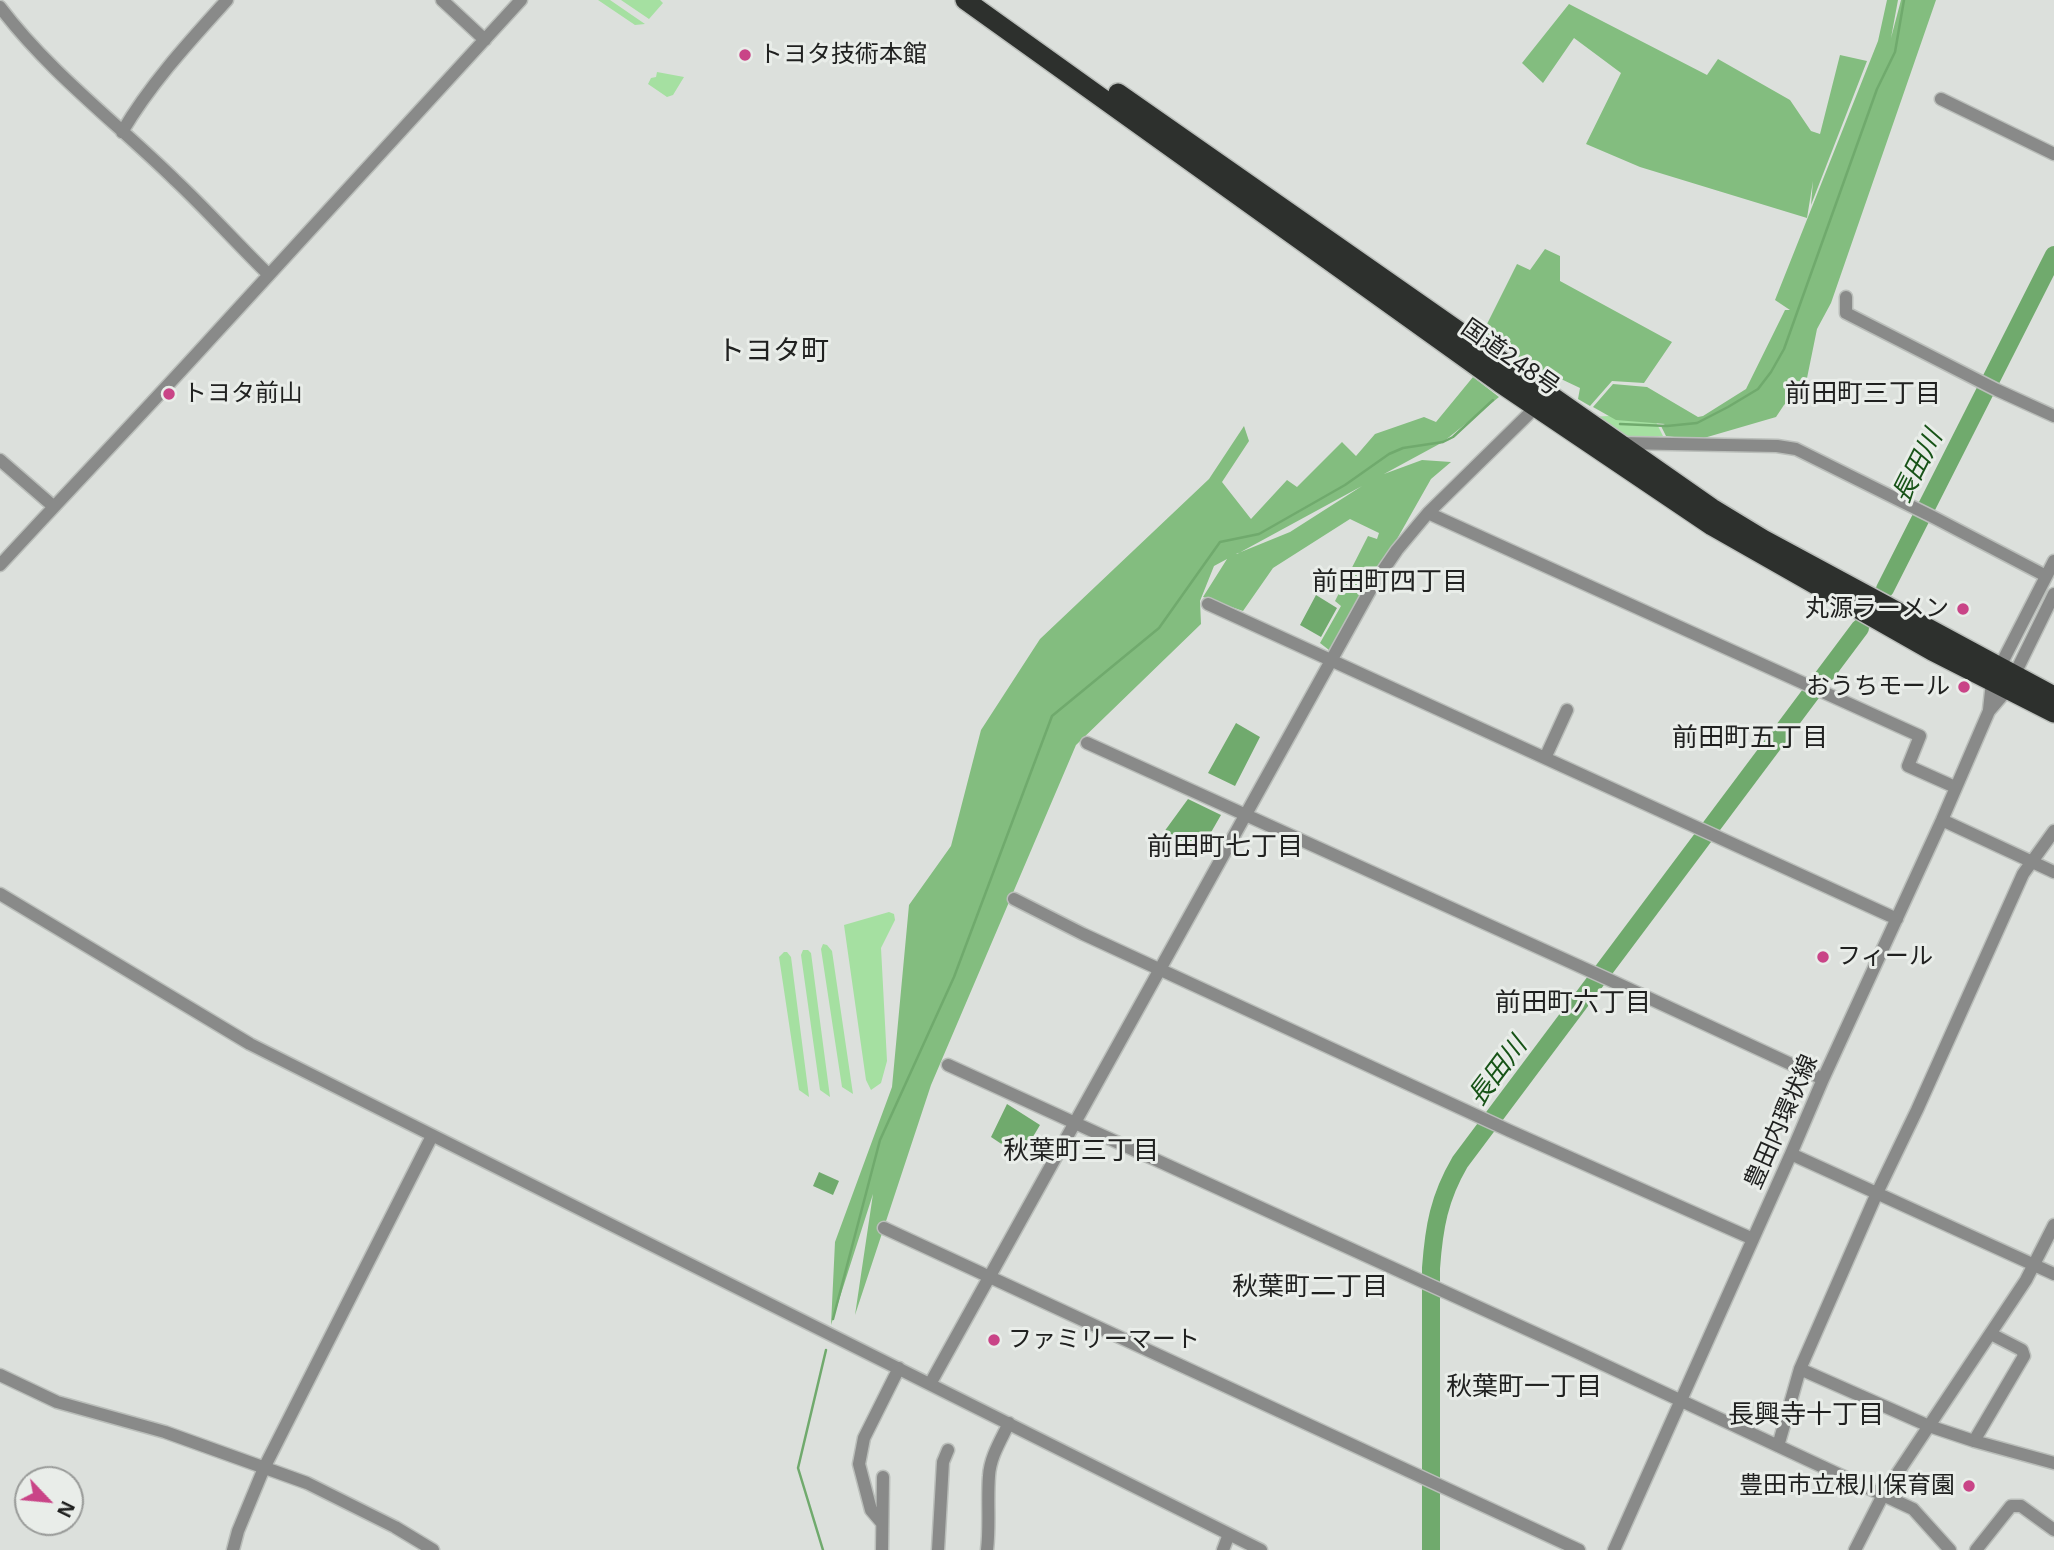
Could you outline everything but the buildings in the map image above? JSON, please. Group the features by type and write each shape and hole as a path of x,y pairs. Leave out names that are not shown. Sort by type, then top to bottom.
{"highway":[{"name":"国道248号","path":"965,0 1500,383 1542,400 1620,443 1712,508 2003,678 2054,713"},
{"name":"国道248号","path":"985,0 1713,526 1932,651 2054,696"}],"street":[{"path":"122,132 170,62 227,0"},
{"path":"442,0 485,40"},
{"path":"0,565 522,0"},
{"path":"0,7 17,29 122,132 176,180 269,275"},
{"path":"1941,99 2054,154"},
{"path":"1846,297 1846,313 2054,416"},
{"path":"930,1384 1373,585 1428,513 1542,400"},
{"path":"1620,443 1777,446 1796,449 2046,576"},
{"path":"0,460 53,506"},
{"path":"1428,513 1920,736 1908,766 1955,787"},
{"name":"豊田内環状線","path":"1614,1550 1823,1079 1942,820 2054,561"},
{"name":"豊田内環状線","path":"2003,678 2054,594"},
{"path":"1208,604 1897,919"},
{"path":"1545,758 1567,710"},
{"path":"1087,743 1823,1079"},
{"path":"1942,820 2054,872"},
{"path":"1778,1446 1800,1369 1877,1193 2023,874 2054,831"},
{"path":"0,894 250,1044 1261,1550"},
{"path":"1014,899 1083,934 1753,1239"},
{"path":"948,1065 1913,1509 1950,1550"},
{"path":"233,1550 264,1468 432,1136"},
{"path":"1791,1154 2054,1274"},
{"path":"1855,1550 1883,1495 2035,1265 2054,1225"},
{"path":"884,1228 1579,1550"},
{"path":"1974,1441 2024,1356 2022,1350 1991,1334"},
{"path":"882,1523 870,1510 859,1464 864,1438 899,1368"},
{"path":"1800,1369 1929,1426 2054,1462"},
{"path":"0,1375 57,1402 165,1432 307,1483 395,1527 433,1550"},
{"path":"987,1550 989,1475 993,1455 1009,1423"},
{"path":"938,1550 943,1462 948,1450"},
{"path":"882,1550 883,1477"},
{"path":"1976,1550 2011,1506 2021,1506 2054,1530"},
{"path":"1222,1550 1229,1534"}],"shaded area":[{"path":"598,0 610,0 645,24 635,25"},
{"path":"621,0 660,0 663,3 649,19"},
{"path":"1887,0 1898,0 1891,38 1901,0 1936,0 1831,303 1817,329 1806,383 1776,417 1697,440 1666,436 1661,426 1665,424 1616,420 1593,407 1613,384 1647,387 1698,417 1746,389 1785,310 1790,310 1775,300 1878,41"},
{"path":"1569,4 1707,75 1718,59 1790,100 1811,131 1820,134 1840,55 1867,61 1811,205 1813,181 1807,218 1640,167 1586,144 1621,73 1574,38 1543,83 1522,63"},
{"path":"657,72 684,77 673,95 667,97 648,84 651,78 656,77"},
{"path":"1545,249 1560,256 1560,281 1672,342 1644,383 1612,381 1590,406 1578,399 1580,388 1523,361 1483,332 1517,264 1530,270"},
{"path":"1473,377 1499,397 1443,442 1384,474 1422,460 1451,462 1431,479 1329,650 1320,643 1341,606 1335,601 1368,536 1377,539 1379,533 1350,519 1273,568 1243,611 1203,597 1227,559 1214,566 1200,601 1201,624 1076,745 931,1085 855,1315 873,1194 831,1325 835,1242 892,1087 909,905 951,846 981,730 1040,639 1209,479 1244,426 1249,441 1222,482 1251,519 1287,480 1297,487 1342,442 1356,456 1375,434 1424,417 1436,422","holes":["1362,486 1290,532 1240,552"]},
{"path":"1653,416 1663,436 1632,439 1588,417"},
{"path":"1316,595 1337,608 1321,637 1300,625"},
{"path":"1236,723 1260,737 1235,786 1208,773"},
{"path":"1188,799 1221,815 1198,855 1161,836"},
{"path":"889,912 894,914 895,920 881,948 887,1061 881,1083 871,1090 866,1080 844,925"},
{"path":"823,944 832,951 853,1094 842,1087 821,949"},
{"path":"803,950 811,953 830,1097 820,1090 801,955"},
{"path":"784,952 791,957 809,1097 799,1090 779,957"},
{"path":"1007,1104 1040,1125 1021,1157 991,1137"},
{"path":"819,1172 839,1181 833,1195 813,1186"}],"waterway":[{"path":"1620,424 1667,426 1697,423 1758,389 1771,372 1784,349 1877,89 1895,52 1904,0"},
{"name":"長田川","path":"1885,589 2054,255"},
{"path":"833,1319 880,1140 954,977 1052,716 1159,628 1220,542 1259,534 1345,485 1389,454 1403,448 1443,442 1453,437 1493,400"},
{"name":"長田川","path":"1431,1550 1431,1268 1439,1213 1453,1175 1460,1162 1860,628"},
{"path":"823,1550 798,1468 826,1350"}],"place":[{"name":"トヨタ技術本館","path":"745,55"},
{"name":"トヨタ前山","path":"169,394"},
{"name":"丸源ラーメン","path":"1963,609"},
{"name":"おうちモール","path":"1964,687"},
{"name":"フィール","path":"1823,957"},
{"name":"ファミリーマート","path":"994,1340"},
{"name":"豊田市立根川保育園","path":"1969,1486"}],"district":[{"name":"トヨタ町","path":"773,352"},
{"name":"前田町三丁目","path":"1863,395"},
{"name":"前田町四丁目","path":"1390,583"},
{"name":"前田町五丁目","path":"1750,739"},
{"name":"前田町七丁目","path":"1225,848"},
{"name":"前田町六丁目","path":"1573,1004"},
{"name":"秋葉町三丁目","path":"1081,1152"},
{"name":"秋葉町二丁目","path":"1310,1288"},
{"name":"秋葉町一丁目","path":"1524,1388"},
{"name":"長興寺十丁目","path":"1806,1416"}]}
